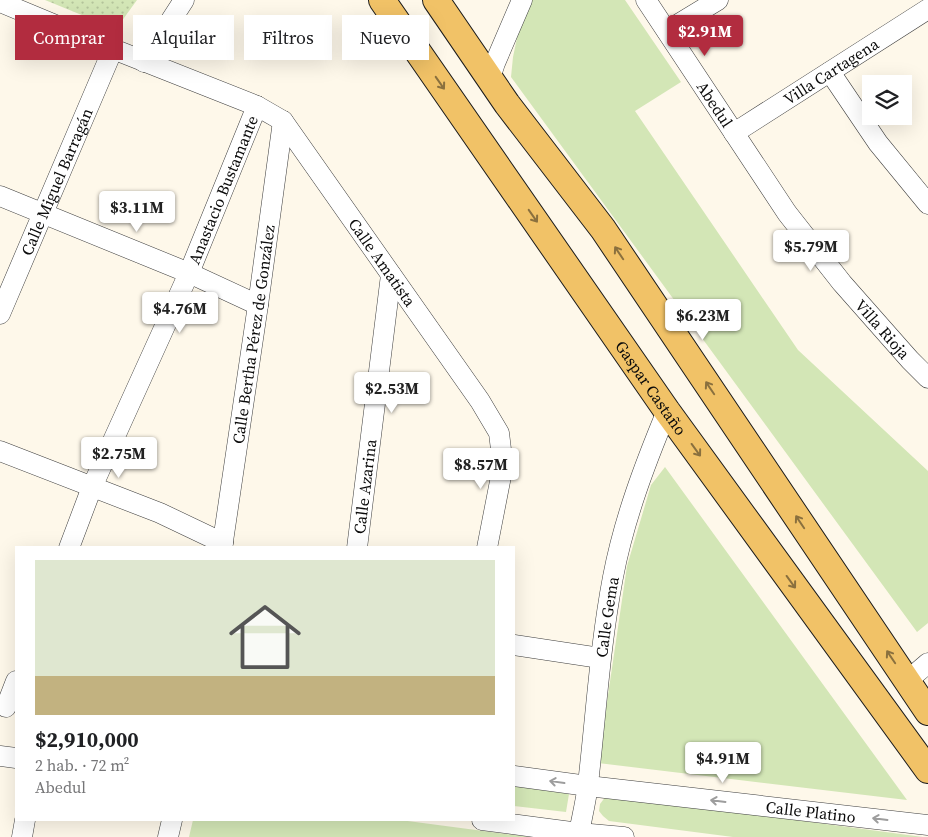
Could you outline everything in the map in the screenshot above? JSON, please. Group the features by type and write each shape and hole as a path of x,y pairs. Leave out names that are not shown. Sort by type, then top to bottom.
{"main road":[{"name":"Gaspar Castaño","path":"382,0 667,410 928,770"},
{"path":"436,0 507,104 604,230 928,712"},
{"path":"476,133 507,104"}],"street":[{"path":"144,62 184,0"},
{"path":"490,78 522,0"},
{"name":"Abedul","path":"646,0 734,133"},
{"path":"667,31 718,0"},
{"name":"Calle Amatista","path":"0,2 31,15"},
{"name":"Villa Cartagena","path":"734,133 928,9"},
{"name":"Calle Amatista","path":"123,53 257,106 283,121 480,401 499,433 503,466 487,546"},
{"name":"Calle Miguel Barragán","path":"0,314 108,60"},
{"path":"830,72 878,143 928,204"},
{"name":"Anastacio Bustamante","path":"70,546 92,487 189,273 257,106"},
{"name":"Calle Bertha Pérez de González","path":"222,545 283,121"},
{"name":"Villa Rioja","path":"734,133 787,212 842,283 928,378"},
{"path":"0,196 189,273 258,305"},
{"name":"Calle Azarina","path":"357,546 391,275"},
{"name":"Calle Gema","path":"579,833 588,786 600,658 613,575 628,518 645,465 667,410"},
{"path":"0,451 160,513 222,545"},
{"path":"515,645 600,658"},
{"path":"907,682 928,663"},
{"path":"7,707 15,684"},
{"path":"0,756 15,758"},
{"name":"Calle Platino","path":"515,776 928,825"},
{"path":"22,837 25,821"},
{"path":"168,837 172,821"},
{"path":"489,821 624,837"}],"green space":[{"path":"45,0 137,0 123,19 123,15 82,15"},
{"path":"525,0 625,0 681,82 635,111 798,350 928,471 928,623 917,632 511,77 513,57"},
{"path":"665,467 907,800 598,763 627,566 651,485"},
{"path":"515,786 569,794 566,812 515,806"},
{"path":"606,796 923,837 733,837 609,821 599,811 600,804"},
{"path":"193,821 408,821 530,837 189,837"}]}
